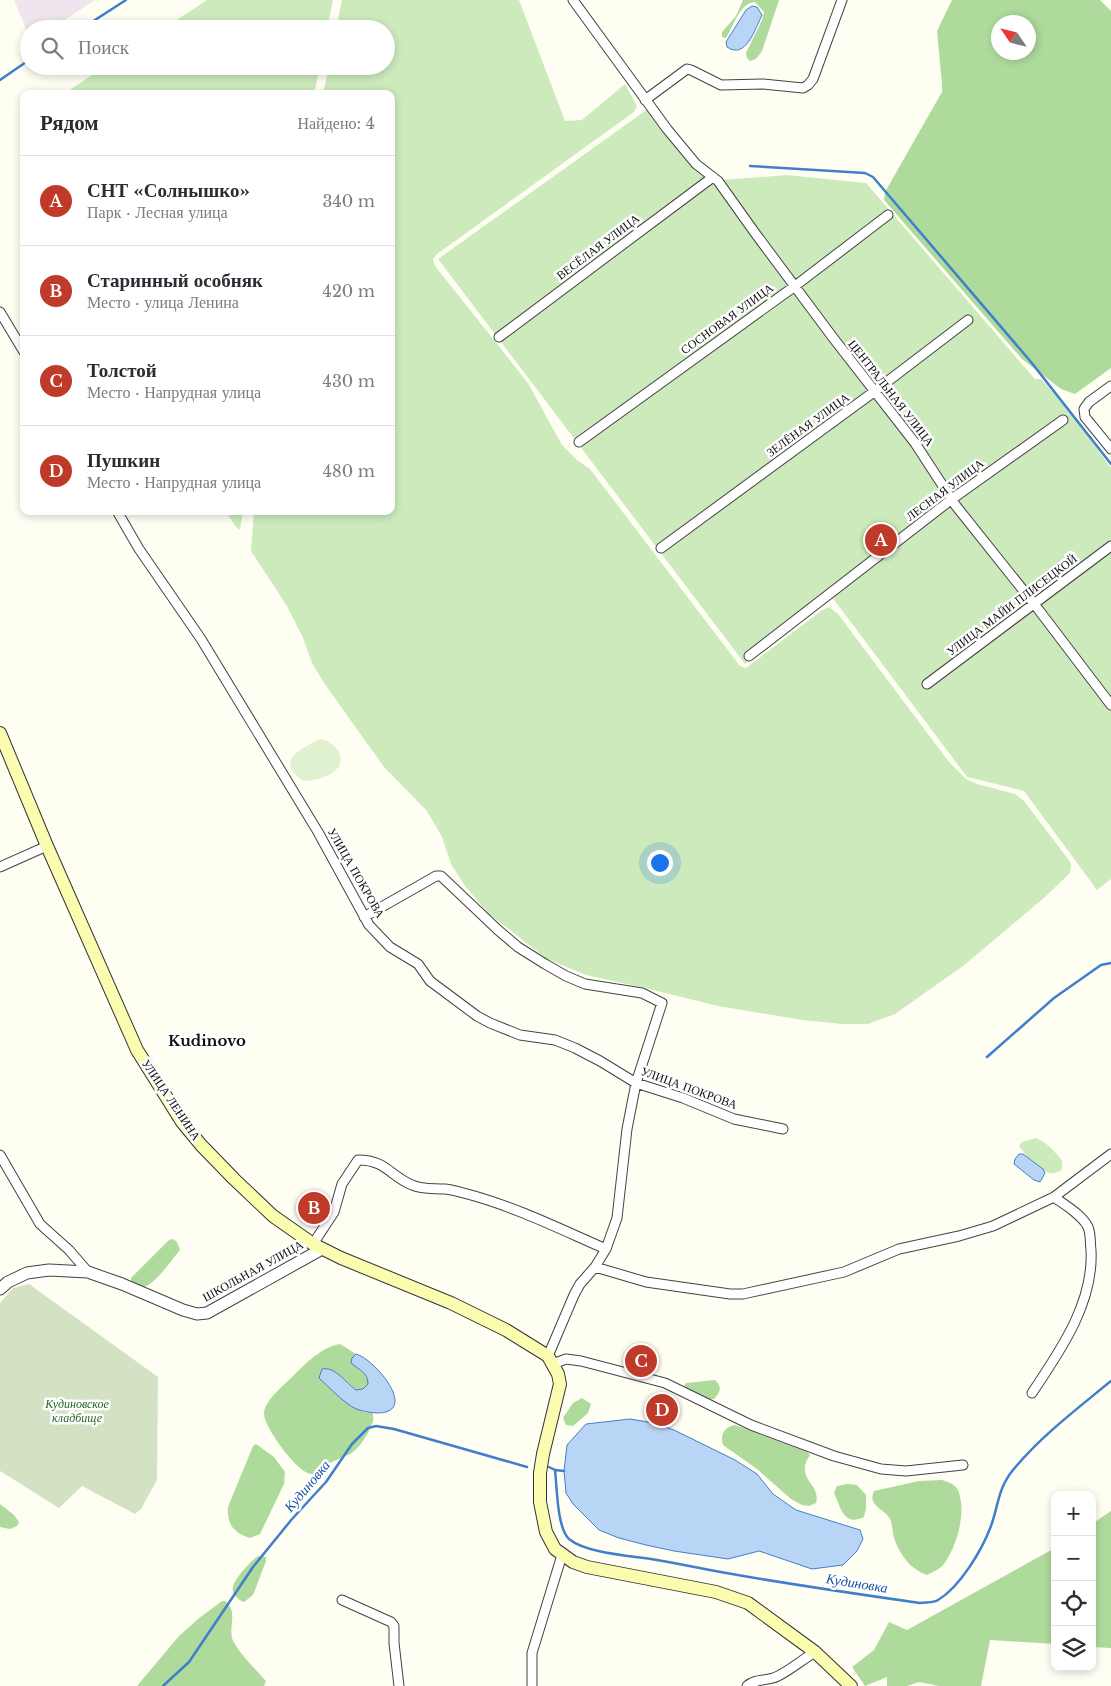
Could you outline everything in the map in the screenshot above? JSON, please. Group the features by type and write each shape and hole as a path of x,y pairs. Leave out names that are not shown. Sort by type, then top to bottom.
{"main road":[{"name":"УЛИЦА ЛЕНИНА","path":"0,734 137,1050 182,1122 201,1145 273,1216 318,1246 481,1316 533,1346 551,1360"},
{"path":"551,1360 558,1374 560,1384 544,1447 540,1473 540,1502 546,1532 555,1549 573,1562 587,1567 736,1598 748,1603 815,1652 851,1686"}],"street":[{"name":"ЦЕНТРАЛЬНАЯ УЛИЦА","path":"573,0 646,100 696,164 718,181 834,340 915,443 952,499 1111,706"},
{"path":"646,100 687,69 722,85 763,84 803,88 813,79 842,0"},
{"name":"ВЕСЁЛАЯ УЛИЦА","path":"498,337 713,177"},
{"name":"СОСНОВАЯ УЛИЦА","path":"579,442 795,286 888,215"},
{"path":"0,312 20,345"},
{"name":"ЗЕЛЁНАЯ УЛИЦА","path":"661,548 875,391 968,320"},
{"path":"1111,386 1089,402 1084,409 1085,417 1111,449"},
{"name":"ЛЕСНАЯ УЛИЦА","path":"749,656 952,499 1063,420"},
{"name":"УЛИЦА ПОКРОВА","path":"118,515 138,549 201,638 318,832 369,925 390,947 418,964 430,981 477,1016 520,1034 555,1040 575,1048 600,1060 636,1083 683,1098 734,1119 783,1129"},
{"name":"УЛИЦА МАЙИ ПЛИСЕЦКОЙ","path":"927,684 1035,605 1111,546"},
{"path":"0,867 47,846"},
{"path":"364,917 436,876 441,876 518,947 545,964 585,984 642,993 662,1003 636,1083 627,1129 617,1218 606,1249 574,1295 551,1360 566,1358 665,1382 751,1425 834,1456 881,1468 906,1471 963,1465"},
{"path":"595,1267 646,1282 730,1294 743,1294 844,1272 899,1249 959,1236 985,1228 1054,1197 1111,1154"},
{"path":"0,1156 40,1224 70,1250 88,1272"},
{"path":"318,1246 334,1212 342,1184 358,1160 363,1160 376,1162 410,1184 420,1188 445,1189 472,1196 522,1213 606,1249"},
{"path":"1032,1393 1052,1362 1084,1301 1091,1266 1088,1228 1082,1220 1054,1197"},
{"name":"ШКОЛЬНАЯ УЛИЦА","path":"0,1289 8,1282 27,1273 49,1270 88,1272 183,1310 197,1314 207,1313 318,1246"},
{"path":"532,1686 532,1653 562,1555"},
{"path":"342,1600 391,1622 394,1626 399,1686"},
{"path":"747,1686 755,1680 773,1678 780,1675 815,1652"}],"shaded area":[{"path":"14,0 95,0 65,20 22,20"}],"green space":[{"path":"207,0 333,0 329,20 177,20"},
{"path":"342,0 519,0 565,121 582,120 625,84 637,106 634,112 437,254 433,259 435,266 528,383 562,445 577,460 590,469 740,666 746,668 821,611 829,607 838,614 949,762 966,779 977,784 1015,794 1024,801 1071,863 1070,873 1045,897 963,966 895,1014 868,1024 842,1024 802,1020 718,1006 586,975 547,959 488,913 465,886 451,864 442,837 427,811 384,767 324,683 312,663 303,638 287,606 251,551 254,515 395,515 395,90 324,90 327,75 395,75 395,20 338,20"},
{"path":"743,0 779,0 762,51 756,59 750,61 746,53 764,12 755,2 745,6 726,38 722,37 722,32 736,16"},
{"path":"952,0 1100,0 1111,11 1111,368 1075,394 1061,389 1022,359 884,200 885,192 942,92 937,31"},
{"path":"92,75 318,75 315,90 70,90"},
{"path":"652,106 688,152 721,180 787,175 866,183 1035,379 1041,379 1065,405 1111,468 1111,879 1097,890 1024,791 967,777 832,597 745,664 438,259"},
{"path":"228,515 242,515 240,530 235,526"},
{"path":"320,739 329,742 336,748 341,761 333,773 318,779 304,781 295,774 290,762 298,751"},
{"path":"1036,1138 1047,1145 1059,1157 1062,1161 1061,1170 1053,1173 1046,1172 1033,1162 1019,1146 1022,1142"},
{"path":"173,1239 177,1242 180,1250 159,1276 143,1288 131,1283 131,1278 169,1240"},
{"name":"Кудиновское кладбище","path":"29,1284 158,1377 157,1480 141,1509 135,1514 82,1486 59,1508 0,1471 0,1303 13,1288"},
{"path":"340,1344 356,1354 352,1358 354,1366 364,1373 368,1384 363,1389 356,1390 334,1371 362,1412 373,1413 373,1421 366,1436 353,1452 332,1462 318,1472 313,1474 307,1473 283,1450 266,1420 265,1409 274,1394 307,1362 326,1349"},
{"path":"715,1380 720,1389 714,1399 708,1399 685,1389 684,1386 686,1383"},
{"path":"582,1398 591,1404 588,1413 573,1426 566,1425 563,1418 573,1403"},
{"path":"735,1425 807,1452 810,1455 805,1465 805,1471 815,1489 816,1503 809,1506 802,1505 791,1499 757,1469 723,1445 722,1438 724,1432"},
{"path":"256,1444 274,1457 285,1472 284,1484 260,1534 250,1538 236,1531 230,1523 228,1507 253,1446"},
{"path":"942,1480 949,1482 958,1490 961,1498 961,1518 957,1538 949,1557 944,1564 927,1575 916,1569 903,1556 894,1538 890,1519 875,1504 872,1496 874,1491 919,1481"},
{"path":"857,1485 866,1495 864,1517 852,1520 841,1510 834,1493 837,1486"},
{"path":"0,1504 14,1515 19,1522 17,1526 10,1529 0,1527"},
{"path":"1111,1511 1111,1648 1096,1647 1096,1521"},
{"path":"1051,1550 1051,1644 990,1640 981,1686 939,1686 919,1682 907,1686 887,1686 887,1677 865,1686 852,1667 874,1650 889,1622 907,1630"},
{"path":"258,1556 266,1557 266,1561 253,1595 244,1602 239,1600 233,1592 234,1583"},
{"path":"222,1601 225,1601 231,1609 231,1633 234,1643 266,1681 264,1686 137,1686 179,1636"}],"water":[{"path":"752,6 757,7 762,15 753,35 745,46 739,49 734,50 727,47 726,42 746,10"},
{"path":"1019,1154 1023,1154 1043,1169 1045,1173 1040,1182 1034,1180 1014,1164"},
{"path":"356,1354 373,1365 390,1385 395,1404 389,1411 365,1412 355,1408 319,1378 322,1369 331,1370 336,1372 356,1390 363,1389 368,1384 368,1380 351,1363 352,1358"},
{"path":"630,1419 654,1423 674,1430 735,1460 757,1474 773,1494 796,1510 860,1530 863,1539 857,1551 843,1565 812,1569 759,1551 728,1559 646,1545 619,1538 599,1530 573,1504 566,1493 564,1471 567,1445 586,1424"}],"waterway":[{"path":"95,20 126,0"},
{"path":"0,80 20,66"},
{"path":"750,166 865,173 873,177 1031,362 1111,464"},
{"path":"987,1057 1054,998 1101,965 1111,963"},
{"name":"Кудиновка","path":"549,1467 555,1470 560,1517 565,1534 569,1539 587,1548 612,1554 657,1560 802,1586 920,1603 932,1602 938,1600 954,1586 976,1557 991,1526 1004,1484 1013,1470 1047,1434 1111,1381"},
{"name":"Кудиновка","path":"163,1686 189,1662 253,1567 292,1519 326,1482 352,1444 368,1428 376,1426 394,1429 527,1467"},
{"path":"555,1470 564,1471"}],"place":[{"name":"СНТ «Солнышко»","path":"881,540"},
{"name":"Старинный особняк","path":"314,1208"},
{"name":"Толстой","path":"641,1361"},
{"name":"Пушкин","path":"662,1410"}],"district":[{"name":"Kudinovo","path":"207,1041"}]}
